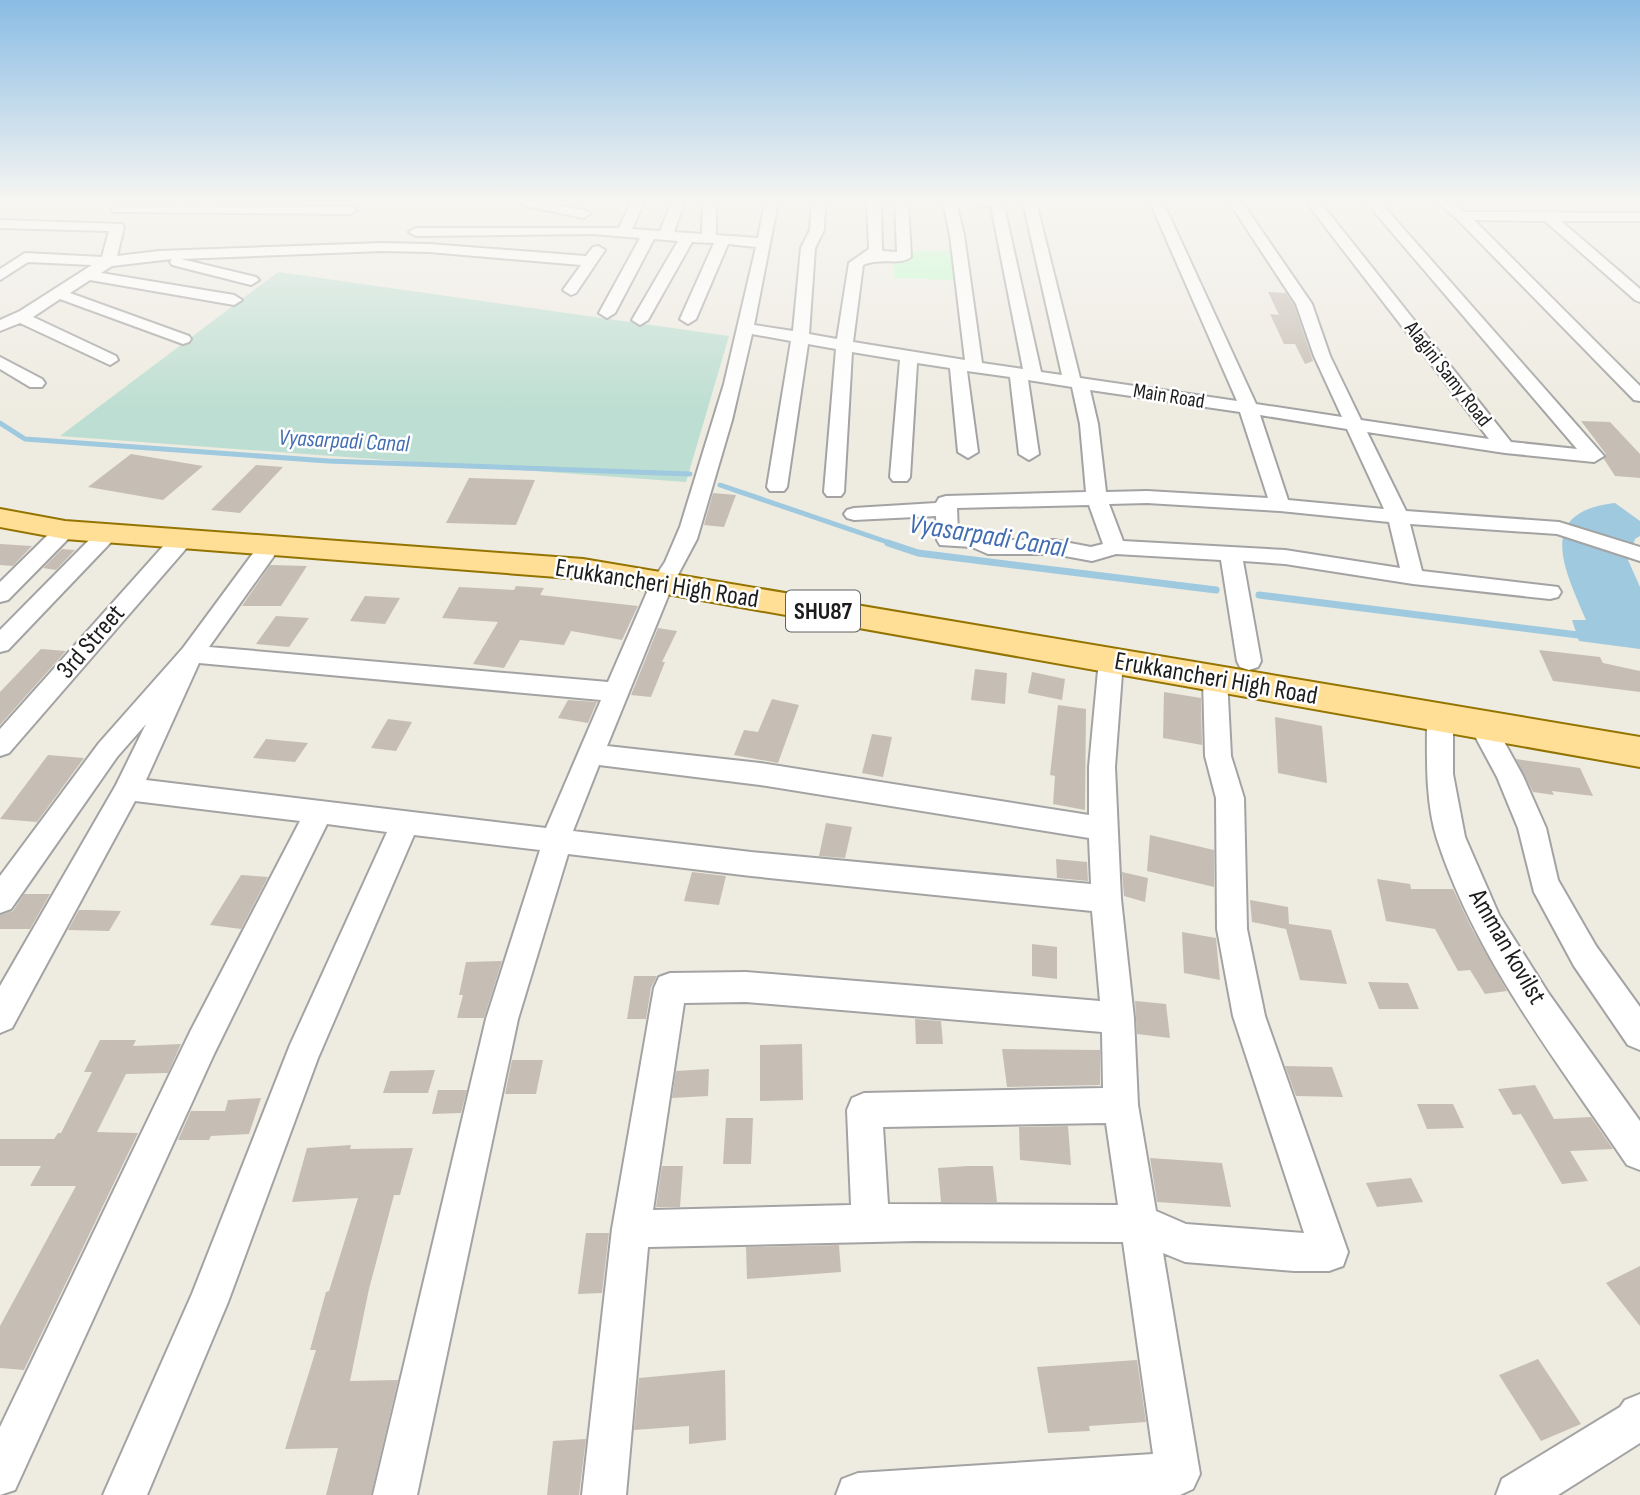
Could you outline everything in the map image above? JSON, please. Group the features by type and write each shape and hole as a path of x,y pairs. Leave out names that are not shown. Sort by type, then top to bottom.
{"main road":[{"name":"SHU87","path":"2,515 123,519 314,532 670,573 1238,675 1640,728"},
{"name":"Erukkancheri High Road","path":"2,515 65,530 107,534 670,573 1111,660 1238,675 1440,717 1640,752"}],"street":[{"path":"0,326 21,317 94,272"},
{"path":"217,272 251,280"},
{"path":"571,290 583,272"},
{"path":"607,313 629,272"},
{"path":"640,320 668,272"},
{"path":"688,319 705,272"},
{"path":"394,1495 502,1019 558,841 557,835 616,692 670,573 716,450 758,272"},
{"path":"777,487 800,339 806,272"},
{"path":"834,492 844,390 844,345 855,272"},
{"path":"960,272 968,452"},
{"path":"1008,272 1025,374 1029,454"},
{"path":"1045,272 1089,424 1097,498 1115,547"},
{"path":"1189,272 1248,408 1280,505"},
{"path":"1283,272 1304,304 1322,356 1398,517 1413,577"},
{"name":"Alagini Samy Road","path":"1368,272 1505,447"},
{"name":"Main Road","path":"746,328 909,357 1505,447 1594,456 1432,272"},
{"path":"1517,272 1640,396"},
{"path":"1612,272 1640,297"},
{"path":"89,275 234,300"},
{"path":"60,294 183,339"},
{"path":"21,317 110,360"},
{"path":"900,477 909,357"},
{"path":"0,362 36,383"},
{"path":"1550,592 1413,577 1284,557 1115,547 1093,555 1054,547 988,547 976,540 948,540 946,502 1147,497 1280,505 1398,517 1559,528 1637,553"},
{"path":"854,514 946,509"},
{"path":"0,595 65,530"},
{"path":"0,644 107,534"},
{"name":"3rd Street","path":"0,746 182,539"},
{"path":"0,900 108,750 191,654 270,546"},
{"path":"631,1229 871,1223 1139,1223 1185,1243 1294,1252 1329,1252 1250,1016 1232,929 1230,798 1218,756 1238,675 1231,554"},
{"path":"191,654 616,692"},
{"path":"0,1017 128,789 191,654"},
{"path":"858,1495 1178,1474 1121,1105 1118,1018 1106,899 1103,829 1102,767 1111,660"},
{"name":"Amman kovilst","path":"1440,717 1440,774 1451,837 1487,923 1538,1005 1640,1152"},
{"path":"1482,724 1510,776 1532,828 1544,883 1586,956 1640,1034"},
{"path":"592,754 760,774 1103,829"},
{"path":"128,789 842,873 1106,899"},
{"path":"0,1475 202,1043 318,812"},
{"path":"125,1495 208,1302 302,1057 406,821"},
{"path":"604,1495 631,1229 670,988 746,987 1118,1018"},
{"path":"871,1223 864,1110 1121,1105"},
{"path":"1518,1495 1638,1423"}],"shaded area":[{"path":"278,272 729,336 686,482 60,436"},
{"path":"1615,503 1640,521 1640,536 1635,539 1628,560 1640,587 1640,649 1579,641 1572,620 1586,620 1565,563 1562,546 1565,531 1573,518 1590,509"}],"green space":[{"path":"894,272 959,272 960,280 894,278"}],"building":[{"path":"1268,292 1286,293 1294,305 1313,361 1305,364 1295,344 1284,344 1270,314 1279,315"},
{"path":"1581,421 1610,422 1640,454 1640,478 1615,476 1604,459 1606,454"},
{"path":"131,454 203,466 163,500 88,487"},
{"path":"256,465 283,467 240,513 211,510"},
{"path":"469,478 535,480 516,525 446,523"},
{"path":"713,493 736,495 724,527 704,525"},
{"path":"0,544 32,546 13,566 0,565"},
{"path":"62,549 75,550 56,570 43,568"},
{"path":"270,565 307,566 281,606 242,606"},
{"path":"516,586 544,588 540,595 638,606 622,640 571,631 564,645 520,640 504,668 473,664 498,622 442,618 459,587 514,590"},
{"path":"365,596 400,598 385,624 350,621"},
{"path":"276,616 309,618 289,647 256,644"},
{"path":"658,628 677,631 662,662 665,662 651,697 631,695"},
{"path":"41,649 66,651 0,725 0,692"},
{"path":"1539,650 1600,657 1603,663 1640,671 1640,692 1553,681"},
{"path":"975,669 1007,673 1005,704 971,700"},
{"path":"1032,672 1065,679 1062,700 1028,693"},
{"path":"1164,692 1201,698 1202,745 1163,738"},
{"path":"772,699 799,705 778,763 734,755 744,730 758,732"},
{"path":"568,700 597,702 588,723 558,718"},
{"path":"1058,705 1086,709 1085,810 1053,804 1055,776 1050,775"},
{"path":"1275,717 1322,726 1327,783 1278,773"},
{"path":"388,719 412,722 396,751 371,748"},
{"path":"872,734 892,737 883,777 862,773"},
{"path":"266,739 308,743 295,762 253,758"},
{"path":"48,755 84,758 37,822 0,819"},
{"path":"1516,759 1580,768 1593,796 1552,791 1554,795 1533,792"},
{"path":"826,823 852,827 845,858 819,856"},
{"path":"1150,835 1214,850 1214,887 1147,871"},
{"path":"1056,859 1087,862 1088,881 1057,878"},
{"path":"692,872 726,876 719,905 684,901"},
{"path":"1122,872 1148,878 1145,902 1124,896"},
{"path":"241,875 268,877 241,929 210,925"},
{"path":"1377,879 1410,884 1411,889 1453,889 1507,991 1485,994 1470,970 1458,971 1435,929 1386,921"},
{"path":"24,894 50,894 30,929 0,929 0,915 13,911"},
{"path":"1250,900 1288,907 1289,924 1331,930 1347,984 1300,980 1286,929 1252,922"},
{"path":"79,910 121,911 109,931 68,930"},
{"path":"1182,932 1216,938 1220,980 1184,973"},
{"path":"1032,944 1057,947 1057,979 1032,976"},
{"path":"502,961 484,1018 457,1018 463,995 459,995 466,962"},
{"path":"634,976 657,976 651,988 646,1019 627,1019"},
{"path":"1368,982 1408,983 1419,1009 1379,1009"},
{"path":"1135,1001 1166,1004 1170,1038 1137,1034"},
{"path":"915,1019 941,1021 943,1044 916,1044"},
{"path":"100,1040 136,1040 133,1046 181,1044 168,1073 126,1074 97,1132 138,1133 24,1370 0,1368 0,1326 76,1186 30,1186 41,1166 0,1166 0,1139 54,1139 61,1133 92,1072 84,1072"},
{"path":"802,1044 803,1100 760,1101 760,1045"},
{"path":"1002,1049 1100,1050 1100,1085 1007,1087"},
{"path":"512,1060 543,1060 536,1094 505,1094"},
{"path":"1285,1066 1332,1067 1343,1097 1296,1096"},
{"path":"709,1069 708,1096 672,1098 676,1071"},
{"path":"435,1070 428,1093 383,1093 390,1071"},
{"path":"1535,1085 1554,1119 1591,1117 1613,1149 1570,1151 1588,1181 1562,1184 1521,1114 1513,1115 1498,1089"},
{"path":"438,1090 467,1090 461,1113 432,1114"},
{"path":"261,1098 249,1134 211,1136 209,1140 178,1140 191,1111 225,1111 228,1100"},
{"path":"1417,1104 1453,1104 1464,1128 1427,1129"},
{"path":"726,1118 753,1118 751,1164 723,1164"},
{"path":"1068,1126 1071,1165 1020,1160 1019,1127"},
{"path":"351,1145 350,1149 413,1148 400,1195 394,1195 369,1289 350,1381 398,1380 371,1495 326,1495 338,1448 285,1449 316,1350 310,1350 326,1292 329,1291 358,1198 292,1202 307,1148"},
{"path":"1150,1158 1222,1163 1231,1207 1157,1202"},
{"path":"662,1166 683,1166 680,1207 656,1207"},
{"path":"993,1166 997,1202 941,1202 938,1168"},
{"path":"1411,1178 1423,1202 1377,1207 1366,1183"},
{"path":"586,1233 609,1233 602,1293 578,1294"},
{"path":"839,1245 841,1272 747,1279 746,1247"},
{"path":"1640,1266 1640,1326 1606,1283"},
{"path":"1538,1359 1581,1424 1541,1441 1499,1375"},
{"path":"1137,1360 1146,1422 1089,1426 1090,1431 1048,1433 1037,1367"},
{"path":"725,1370 726,1440 689,1444 689,1426 634,1430 639,1378"},
{"path":"586,1439 579,1495 547,1495 553,1441"}],"waterway":[{"name":"Vyasarpadi Canal","path":"0,423 25,439 328,461 690,474"},
{"name":"Vyasarpadi Canal","path":"720,485 893,544"},
{"name":"Vyasarpadi Canal","path":"888,543 918,553 1216,590"},
{"name":"Vyasarpadi Canal","path":"1259,595 1586,636"}]}
